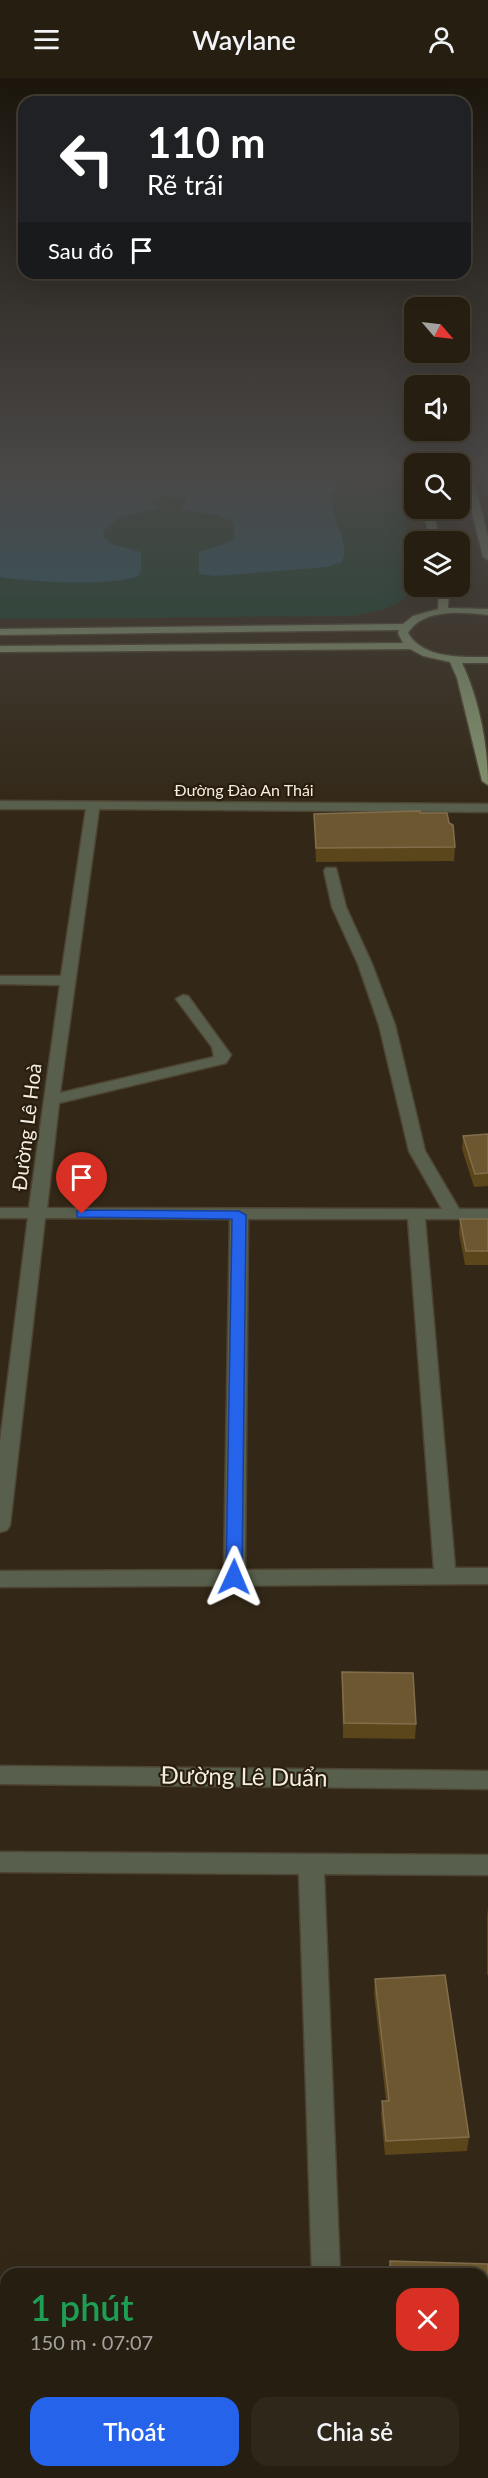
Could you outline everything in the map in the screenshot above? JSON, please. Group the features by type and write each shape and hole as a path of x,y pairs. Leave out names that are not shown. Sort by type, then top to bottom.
{"main road":[{"path":"443,612 444,597"},
{"path":"0,632 406,627 419,618 443,612 488,612"},
{"path":"406,627 404,637 412,646 429,654 454,659 488,660"},
{"path":"0,649 412,646"},
{"path":"454,659 463,678 488,781"}],"street":[{"name":"Đường Đào An Thái","path":"0,806 488,807"},
{"name":"Đường Lê Hoà","path":"0,1525 51,1100 93,806"},
{"path":"331,871 339,907 365,964 387,1024 417,1151 455,1216"},
{"path":"0,980 68,981"},
{"path":"51,1100 220,1060 223,1055 219,1046 183,999"},
{"path":"0,1213 416,1216 488,1214"},
{"path":"234,1577 239,1215"},
{"path":"416,1216 445,1576"},
{"path":"0,1579 488,1576"},
{"name":"Đường Lê Duẩn","path":"0,1775 488,1780"},
{"path":"0,1862 488,1865"},
{"path":"311,1864 326,2268"}],"green space":[{"path":"0,588 404,588 405,597 397,603 353,616 0,619"}],"building":[{"path":"420,811 420,813 447,813 449,823 453,825 455,847 316,848 314,814"},
{"path":"488,1134 488,1173 475,1174 463,1136"},
{"path":"460,1219 488,1219 488,1251 466,1251"},
{"path":"342,1672 413,1673 416,1724 344,1723"},
{"path":"445,1975 469,2137 386,2141 382,2101 389,2101 375,1979"},
{"path":"390,2261 488,2264 488,2268 390,2268"}],"route":[{"path":"82,1214 239,1215 234,1577"}]}
